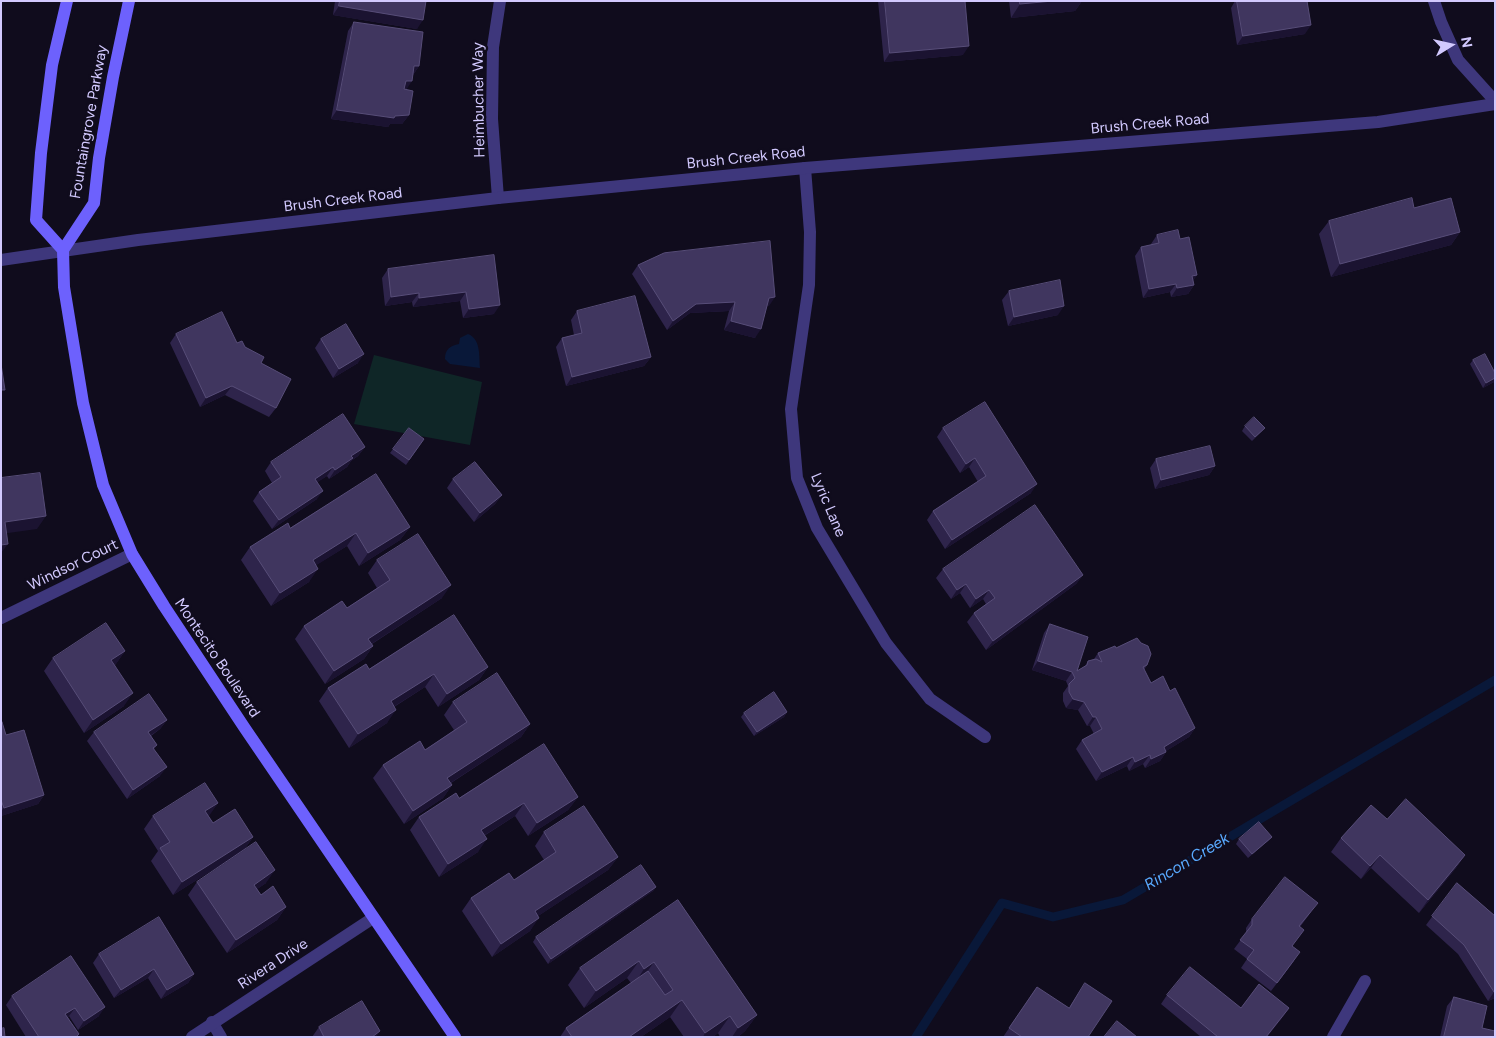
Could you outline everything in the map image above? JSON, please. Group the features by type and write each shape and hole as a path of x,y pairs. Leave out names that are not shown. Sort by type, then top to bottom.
{"main road":[{"path":"63,250 36,220 41,153 52,65 67,1"},
{"name":"Fountaingrove Parkway","path":"63,250 94,203 112,78 129,1"},
{"name":"Montecito Boulevard","path":"63,250 64,287 83,402 103,484 132,554 164,606 455,1037"}],"street":[{"name":"Heimbucher Way","path":"498,198 492,119 492,47 500,1"},
{"path":"1434,1 1440,22 1458,60 1495,102"},
{"name":"Brush Creek Road","path":"1,260 63,250 498,198 806,168 1378,122 1495,102"},
{"name":"Lyric Lane","path":"806,168 810,232 808,285 791,409 797,478 817,528 886,643 930,699 985,736"},
{"name":"Windsor Court","path":"1,618 132,554"},
{"name":"Rivera Drive","path":"192,1037 212,1022 373,918"},
{"path":"1333,1037 1366,980"},
{"path":"212,1022 221,1037"}],"green space":[{"path":"374,355 482,382 470,445 354,424"}],"water":[{"path":"468,334 472,336 477,344 480,368 450,364 445,359 449,348 459,344 460,338"}],"building":[{"path":"340,1 426,1 423,20 339,6"},
{"path":"885,1 965,1 969,46 890,53"},
{"path":"1020,1 1053,1 1020,4"},
{"path":"1237,1 1307,1 1311,25 1243,36"},
{"path":"354,22 423,32 419,66 414,66 412,81 406,81 404,89 413,91 409,115 395,116 394,118 337,110"},
{"path":"1412,198 1414,208 1451,198 1460,232 1340,264 1329,221"},
{"path":"1178,230 1180,239 1189,237 1197,275 1192,276 1194,285 1177,288 1176,284 1149,289 1141,247 1159,243 1157,235"},
{"path":"770,241 775,297 769,298 761,329 731,321 735,302 696,304 673,321 638,265 664,253"},
{"path":"494,255 500,305 469,309 466,292 419,298 419,293 391,297 388,269"},
{"path":"1060,280 1064,306 1014,317 1009,291"},
{"path":"635,296 651,357 572,377 562,338 582,333 577,311"},
{"path":"222,312 237,343 242,341 245,347 264,357 261,363 291,379 276,408 232,386 206,398 176,334"},
{"path":"346,324 364,354 339,369 321,339"},
{"path":"1485,354 1495,373 1495,378 1486,383 1473,360"},
{"path":"1,364 5,390 1,390"},
{"path":"985,402 1037,484 952,540 933,511 986,476 975,458 966,464 943,428"},
{"path":"343,414 365,447 335,470 333,467 315,479 323,491 279,520 259,492 281,477 271,462"},
{"path":"1254,417 1265,428 1255,437 1245,426"},
{"path":"409,428 424,439 409,460 393,449"},
{"path":"1210,446 1215,466 1161,480 1156,459"},
{"path":"475,462 502,495 480,513 453,479"},
{"path":"40,473 46,516 5,522 8,544 1,545 1,478"},
{"path":"376,474 410,527 368,553 356,533 313,560 318,569 280,593 250,547 288,523 290,528"},
{"path":"1035,505 1083,575 993,641 974,613 995,598 989,590 976,599 966,584 957,590 943,569"},
{"path":"418,534 451,585 368,639 373,646 334,671 304,626 342,601 347,608 390,580 377,560"},
{"path":"454,615 488,667 447,694 434,674 391,701 396,710 358,734 328,688 366,664 369,669"},
{"path":"106,623 125,651 111,660 133,693 93,720 53,658"},
{"path":"1050,624 1088,637 1077,671 1087,665 1088,661 1096,659 1102,662 1098,653 1115,646 1116,648 1137,638 1141,643 1148,646 1151,654 1147,665 1143,667 1151,683 1163,676 1170,691 1175,688 1195,728 1164,747 1166,752 1151,759 1150,755 1135,762 1133,757 1102,772 1082,740 1102,729 1096,717 1093,717 1084,702 1073,699 1069,692 1069,684 1075,678 1072,672 1038,661"},
{"path":"497,673 530,724 447,778 452,785 413,811 383,765 420,741 425,750 467,722 453,702"},
{"path":"774,692 787,712 757,732 744,713"},
{"path":"149,694 167,720 148,732 157,745 153,748 167,767 133,790 94,732"},
{"path":"2,722 6,735 24,730 44,795 4,808 1,800"},
{"path":"544,744 578,797 537,823 524,803 481,830 487,839 448,864 419,817 456,793 459,798"},
{"path":"205,783 218,803 205,811 213,823 235,809 253,837 182,882 160,848 170,842 153,816"},
{"path":"1406,799 1465,855 1428,900 1380,855 1370,866 1341,838 1371,805 1387,819"},
{"path":"584,806 618,857 535,911 539,918 501,944 471,898 509,873 514,880 556,852 544,832"},
{"path":"1259,822 1272,837 1252,854 1239,839"},
{"path":"256,842 275,870 254,885 261,895 273,886 286,907 236,940 197,882"},
{"path":"641,865 656,887 551,959 536,937"},
{"path":"1285,877 1318,903 1299,926 1304,930 1292,946 1300,952 1277,983 1247,959 1254,950 1240,940 1252,925 1252,919"},
{"path":"1457,883 1495,916 1495,992 1464,945 1432,916"},
{"path":"678,900 757,1015 738,1028 730,1016 705,1033 682,1000 629,1037 572,1037 566,1028 648,971 665,995 673,990 654,962 644,969 639,961 596,991 580,968"},
{"path":"159,917 194,974 167,990 154,969 121,990 99,954"},
{"path":"71,956 105,1007 84,1021 75,1008 65,1014 79,1034 76,1037 39,1037 12,996"},
{"path":"1190,967 1241,1008 1259,984 1289,1008 1266,1037 1218,1037 1167,995"},
{"path":"1085,983 1112,1001 1088,1037 1022,1037 1009,1028 1037,987 1069,1008"},
{"path":"1454,997 1487,1006 1482,1028 1495,1031 1495,1037 1444,1037"},
{"path":"362,1001 380,1031 372,1037 324,1037 319,1027"},
{"path":"1117,1021 1137,1037 1104,1037"},
{"path":"4,1028 5,1037 1,1037 1,1029"}],"waterway":[{"name":"Rincon Creek","path":"916,1037 1002,903 1053,917 1123,900 1495,680"}]}
